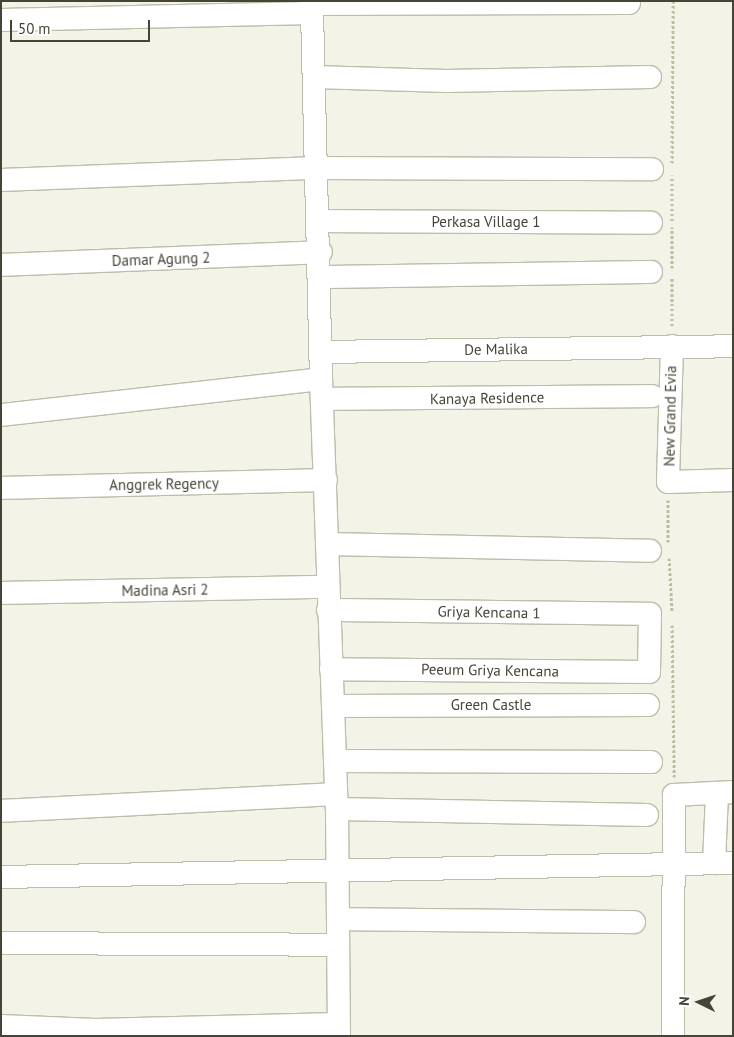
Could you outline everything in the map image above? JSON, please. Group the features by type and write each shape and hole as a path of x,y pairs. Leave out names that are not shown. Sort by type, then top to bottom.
{"street":[{"path":"1,20 312,6 629,3"},
{"path":"1,1026 95,1033 339,1030 335,761 328,610 326,480 321,389 322,277 312,6"},
{"path":"314,77 446,82 650,77"},
{"path":"1,180 317,168 652,169"},
{"name":"Perkasa Village 1","path":"320,221 652,223"},
{"name":"Damar Agung 2","path":"1,265 321,252"},
{"path":"322,277 651,272"},
{"name":"New Grand Evia","path":"672,346 668,482 733,480"},
{"name":"De Malika","path":"321,352 733,346"},
{"name":"Kanaya Residence","path":"1,415 321,389 652,396"},
{"name":"Anggrek Regency","path":"1,488 326,480"},
{"path":"327,544 650,551"},
{"name":"Madina Asri 2","path":"1,593 328,587"},
{"name":"Griya Kencana 1","path":"328,610 650,614 650,672"},
{"name":"Peeum Griya Kencana","path":"331,669 650,672"},
{"name":"Green Castle","path":"333,706 648,705"},
{"path":"335,761 651,762"},
{"path":"1,877 337,867 672,863 723,863 725,793 674,795 672,863 673,1036"},
{"path":"1,812 336,801 646,815"},
{"path":"338,919 634,922"},
{"path":"1,943 338,945"}]}
